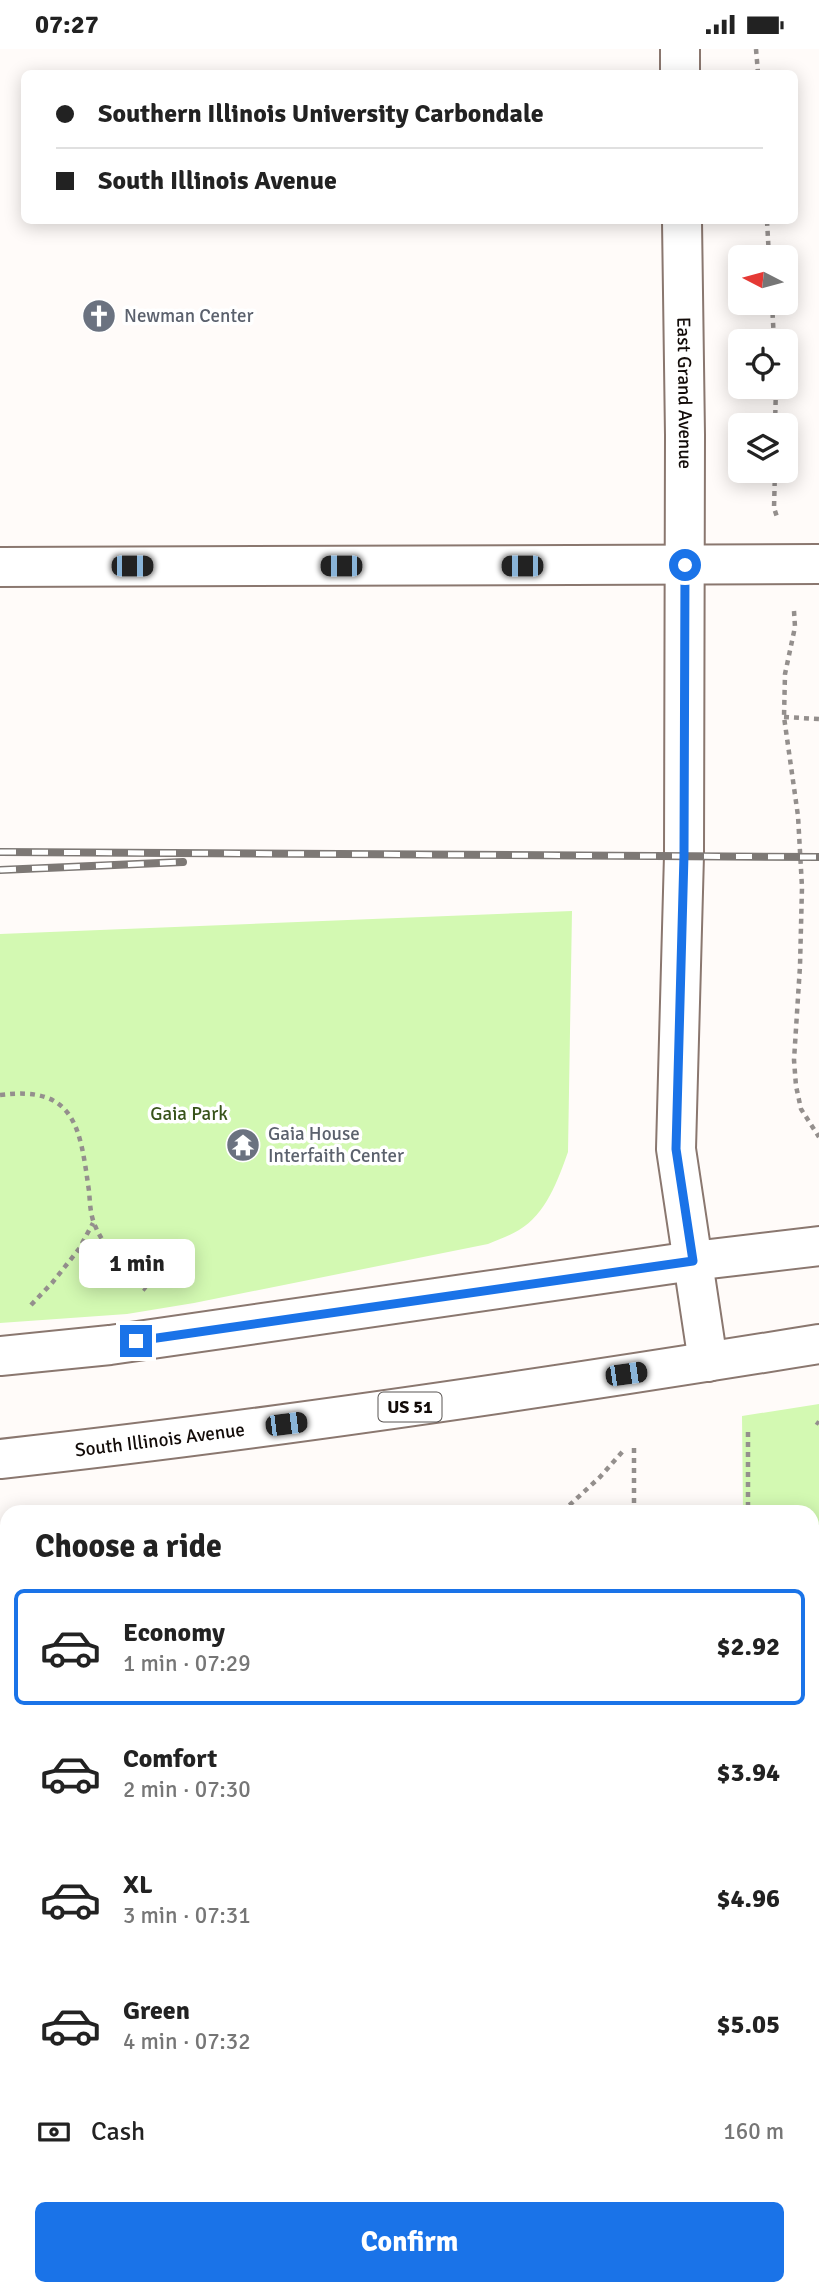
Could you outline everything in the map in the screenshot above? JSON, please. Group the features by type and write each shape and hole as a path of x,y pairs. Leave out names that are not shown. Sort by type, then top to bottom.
{"main road":[{"path":"680,49 680,70"},
{"name":"East Grand Avenue","path":"682,224 684,855 676,1149 708,1362"},
{"path":"0,567 819,564"},
{"path":"0,1356 110,1345 693,1261 819,1246"},
{"name":"South Illinois Avenue","path":"0,1459 394,1410 819,1344"}],"path":[{"path":"756,49 758,70"},
{"path":"767,224 768,245"},
{"path":"775,483 775,508 781,529"},
{"path":"794,627 785,674 784,717 798,816 802,887 794,1060 801,1109 819,1137"},
{"path":"784,717 819,719"},
{"path":"0,1095 39,1094 56,1100 71,1115 85,1159 93,1222 114,1257 133,1280 146,1290"},
{"path":"30,1307 79,1249 93,1222"},
{"path":"748,1432 748,1505"},
{"path":"634,1448 634,1505"},
{"path":"570,1505 624,1450"}],"green space":[{"name":"Gaia Park","path":"572,911 568,1152 544,1206 519,1230 488,1244 194,1303 127,1314 0,1323 0,934"},
{"path":"819,1404 819,1505 743,1505 742,1416"}],"railway":[{"path":"0,852 819,857"},
{"path":"0,870 183,862"}],"place":[{"name":"Newman Center","path":"99,316"},
{"name":"Gaia House Interfaith Center","path":"243,1145"}],"route":[{"path":"136,1341 693,1261 676,1149 684,855 685,565"}]}
